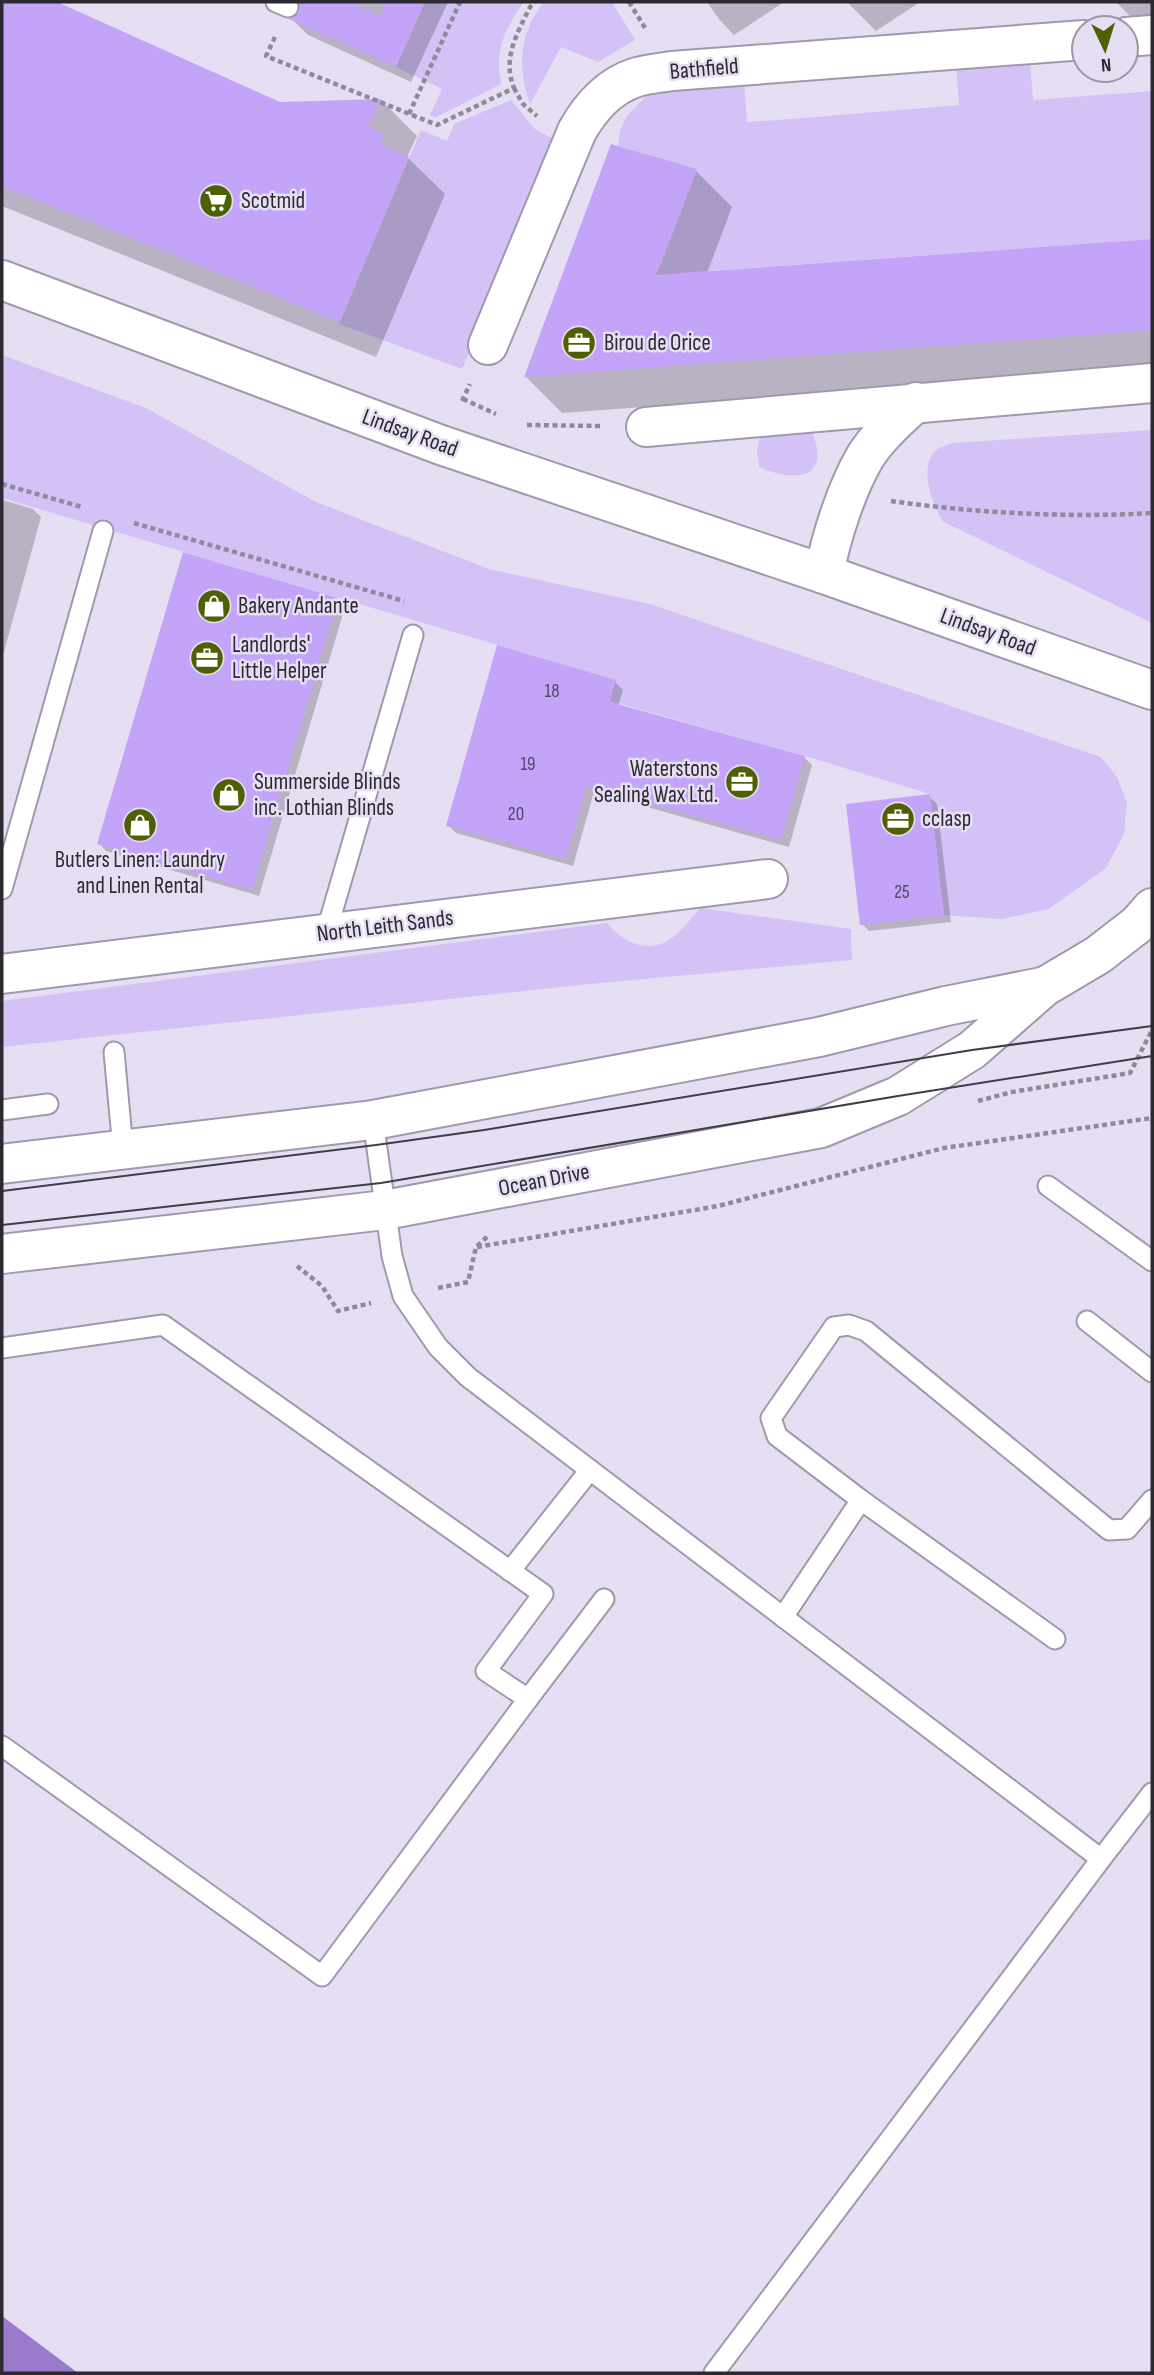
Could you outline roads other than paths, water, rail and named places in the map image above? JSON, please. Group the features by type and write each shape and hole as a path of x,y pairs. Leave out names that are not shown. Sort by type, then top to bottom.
{"street":[{"name":"Bathfield","path":"488,345 577,131 589,111 609,92 633,78 672,71 1070,41"},
{"name":"Lindsay Road","path":"2,280 441,446 824,574 1152,691"},
{"path":"646,427 1152,383"},
{"path":"824,574 828,552 865,457 916,402"},
{"name":"North Leith Sands","path":"2,974 768,879"},
{"name":"Ocean Drive","path":"2,1254 385,1210 821,1128 898,1096 972,1050 1044,987 1098,955 1138,924 1152,908"},
{"name":"Ocean Drive","path":"2,1164 373,1120 819,1037 946,1006 1044,987"}],"lane":[{"path":"2,889 103,531"},
{"path":"326,933 413,635"},
{"path":"114,1052 123,1149"},
{"path":"2,1110 48,1104"},
{"path":"373,1120 392,1256 403,1296 438,1347 468,1377 1101,1859"},
{"path":"1048,1186 1152,1261"},
{"path":"1087,1321 1152,1372"},
{"path":"2,1348 163,1325 542,1594 485,1671 528,1699"},
{"path":"1055,1639 861,1500 777,1436 771,1418 834,1326 849,1325 866,1331 1110,1530 1127,1529 1152,1500"},
{"path":"510,1571 590,1470"},
{"path":"783,1617 861,1500"},
{"path":"2,1746 322,1976 604,1599"},
{"path":"714,2373 1152,1793"}],"tram line":[{"path":"2,1191 484,1130 972,1050 1152,1026"},
{"path":"2,1225 381,1183 1152,1056"}],"place":[{"name":"Scotmid","path":"216,201"},
{"name":"Birou de Orice","path":"579,343"},
{"name":"Bakery Andante","path":"214,606"},
{"name":"Landlords' Little Helper","path":"207,658"},
{"name":"Waterstons Sealing Wax Ltd.","path":"742,782"},
{"name":"Summerside Blinds inc. Lothian Blinds","path":"229,795"},
{"name":"cclasp","path":"898,819"},
{"name":"Butlers Linen: Laundry and Linen Rental","path":"140,825"}]}
